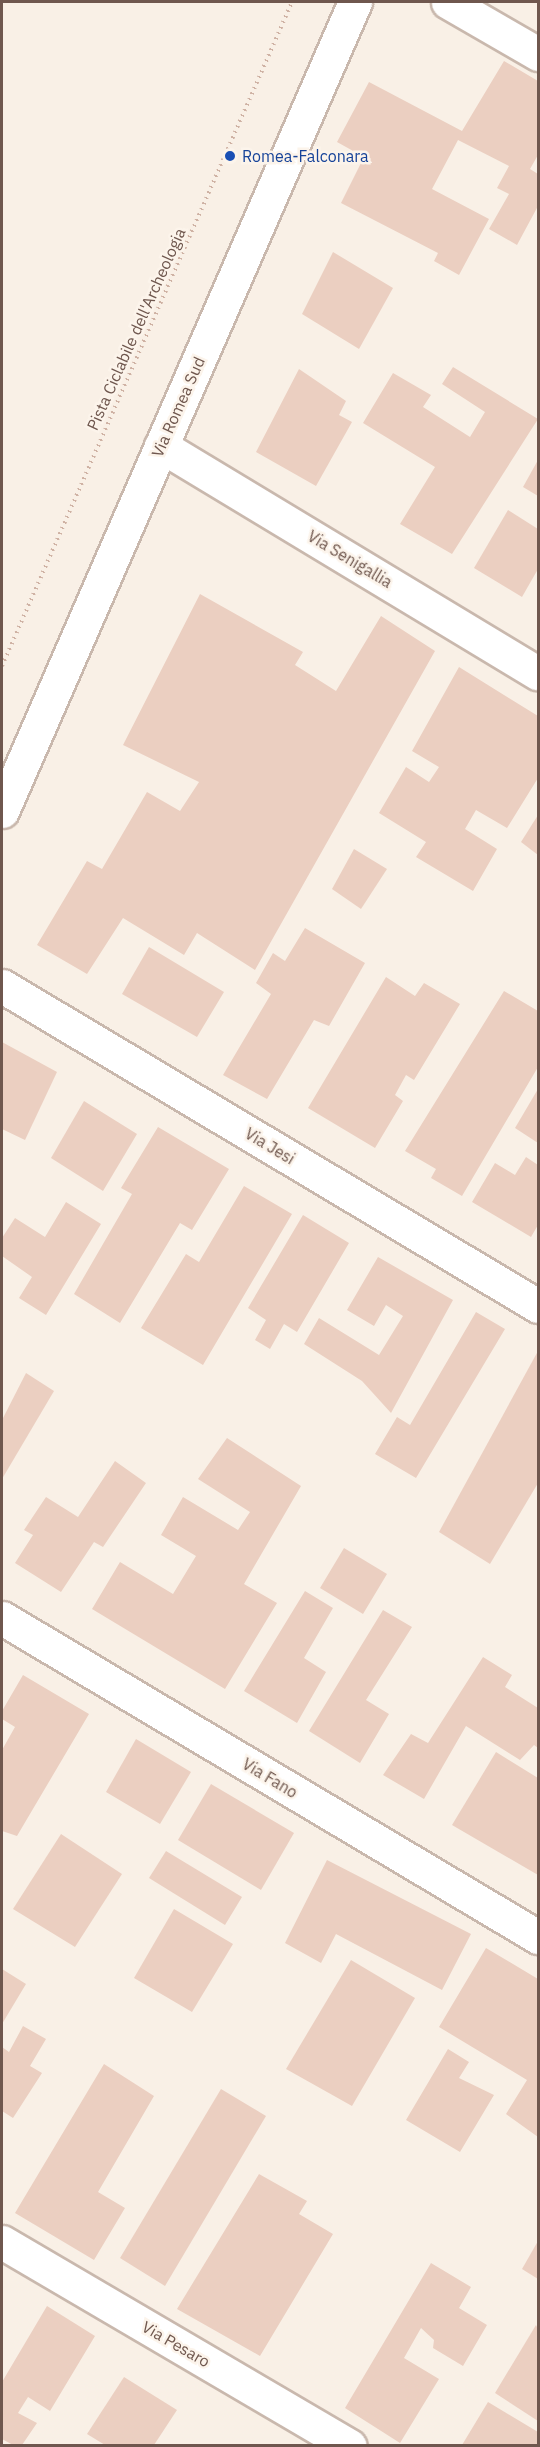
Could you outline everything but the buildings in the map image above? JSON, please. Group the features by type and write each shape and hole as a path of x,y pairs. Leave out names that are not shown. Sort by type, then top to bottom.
{"street":[{"name":"Via Romea Sud","path":"2,812 355,2"},
{"path":"448,2 538,54"},
{"name":"Via Senigallia","path":"161,446 538,673"},
{"name":"Via Jesi","path":"2,986 538,1306"},
{"name":"Via Fano","path":"2,1618 538,1937"},
{"name":"Via Pesaro","path":"2,2242 350,2445"}],"path":[{"name":"Pista Ciclabile dell'Archeologia","path":"2,666 292,2"}],"place":[{"name":"Romea-Falconara","path":"230,156"}]}
